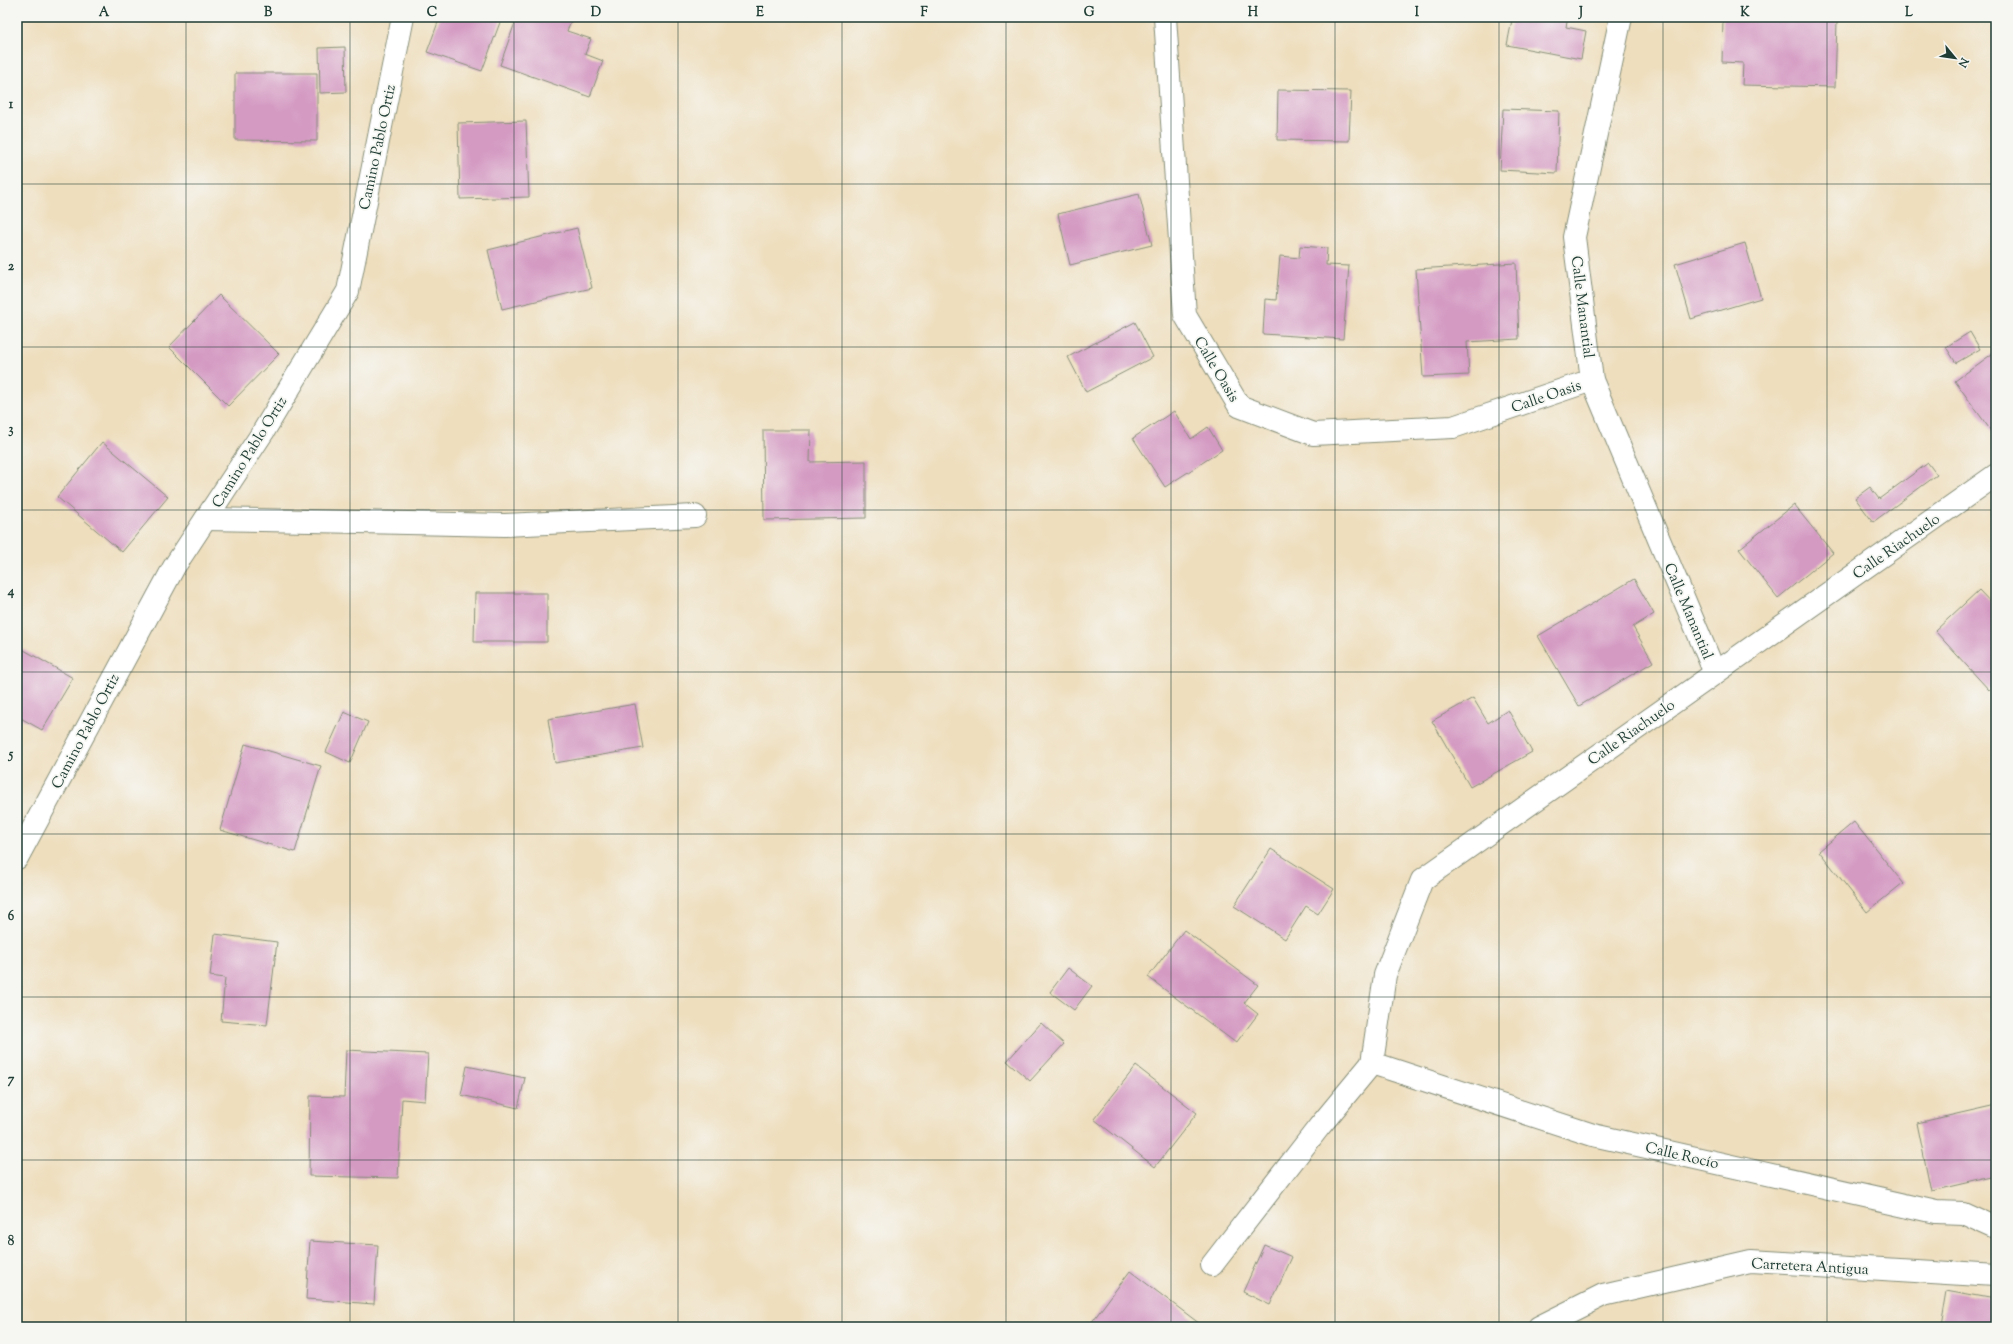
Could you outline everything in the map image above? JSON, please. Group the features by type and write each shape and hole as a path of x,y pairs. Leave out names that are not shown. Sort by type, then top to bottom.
{"street":[{"name":"Camino Pablo Ortiz","path":"17,858 171,574 263,432 348,291 403,17"},
{"name":"Calle Oasis","path":"1165,17 1185,315 1239,406 1313,434 1453,427 1592,380"},
{"name":"Calle Manantial","path":"1621,17 1574,238 1592,380 1715,673"},
{"name":"Calle Riachuelo","path":"1372,1063 1386,975 1422,880 1996,476"},
{"path":"206,519 506,525 695,516"},
{"path":"1212,1265 1372,1063"},
{"name":"Calle Rocío","path":"1372,1063 1593,1135 1936,1212 1963,1213 1996,1228"},
{"name":"Carretera Antigua","path":"1539,1327 1603,1295 1751,1261 1996,1276"}],"building":[{"path":"440,17 502,17 482,71 427,52"},
{"path":"517,17 572,18 567,31 591,39 585,54 603,61 590,97 500,65"},
{"path":"1501,17 1568,17 1566,27 1586,31 1581,59 1507,45 1512,20"},
{"path":"1723,18 1837,21 1835,87 1742,85 1743,63 1722,62"},
{"path":"345,47 346,92 320,93 319,48"},
{"path":"235,73 317,73 317,141 235,140"},
{"path":"1278,90 1351,91 1349,141 1277,140"},
{"path":"1503,109 1559,111 1557,173 1500,170"},
{"path":"526,121 529,197 460,199 458,123"},
{"path":"1139,194 1152,245 1070,265 1058,214"},
{"path":"577,228 592,288 502,309 488,250"},
{"path":"1745,243 1761,298 1691,319 1675,264"},
{"path":"1300,246 1327,248 1326,265 1349,266 1343,339 1263,334 1265,299 1276,300 1280,256 1299,258"},
{"path":"1516,263 1519,339 1467,342 1469,375 1423,377 1416,269"},
{"path":"219,295 279,354 228,406 169,347"},
{"path":"1135,322 1153,357 1086,392 1068,357"},
{"path":"1970,332 1980,349 1956,363 1946,347"},
{"path":"1996,351 1996,434 1994,435 1955,381"},
{"path":"1174,411 1191,439 1208,427 1222,450 1165,487 1133,438"},
{"path":"763,430 811,430 810,462 866,461 866,518 764,520"},
{"path":"102,442 168,497 122,552 57,497"},
{"path":"1928,463 1937,475 1873,522 1855,498 1870,487 1879,499"},
{"path":"1794,505 1833,553 1778,598 1739,549"},
{"path":"1634,579 1654,614 1633,627 1653,662 1579,706 1538,636"},
{"path":"1979,590 1996,608 1996,683 1989,690 1935,631"},
{"path":"475,593 547,593 547,642 474,642"},
{"path":"17,646 73,678 42,730 17,716"},
{"path":"1473,698 1488,723 1508,710 1532,752 1470,787 1432,721"},
{"path":"635,704 643,748 555,763 548,719"},
{"path":"344,712 368,722 350,763 326,752"},
{"path":"245,744 321,766 295,852 220,830"},
{"path":"1854,822 1903,883 1867,912 1819,851"},
{"path":"1271,849 1334,889 1318,914 1306,906 1285,939 1234,906"},
{"path":"1184,930 1258,985 1244,1003 1258,1014 1236,1043 1148,977"},
{"path":"215,934 277,942 267,1025 221,1021 225,978 210,976"},
{"path":"1068,968 1092,986 1074,1010 1050,992"},
{"path":"1041,1023 1064,1044 1030,1081 1007,1061"},
{"path":"346,1050 428,1054 425,1101 402,1099 398,1178 309,1176 310,1096 344,1097"},
{"path":"467,1066 525,1078 518,1108 461,1095"},
{"path":"1136,1066 1197,1113 1155,1167 1094,1119"},
{"path":"1996,1105 1996,1176 1931,1191 1917,1123"},
{"path":"310,1241 378,1245 374,1304 306,1299"},
{"path":"1264,1245 1292,1257 1270,1305 1243,1292"},
{"path":"1130,1271 1204,1327 1088,1327"},
{"path":"1947,1291 1996,1300 1996,1327 1941,1327"}]}
